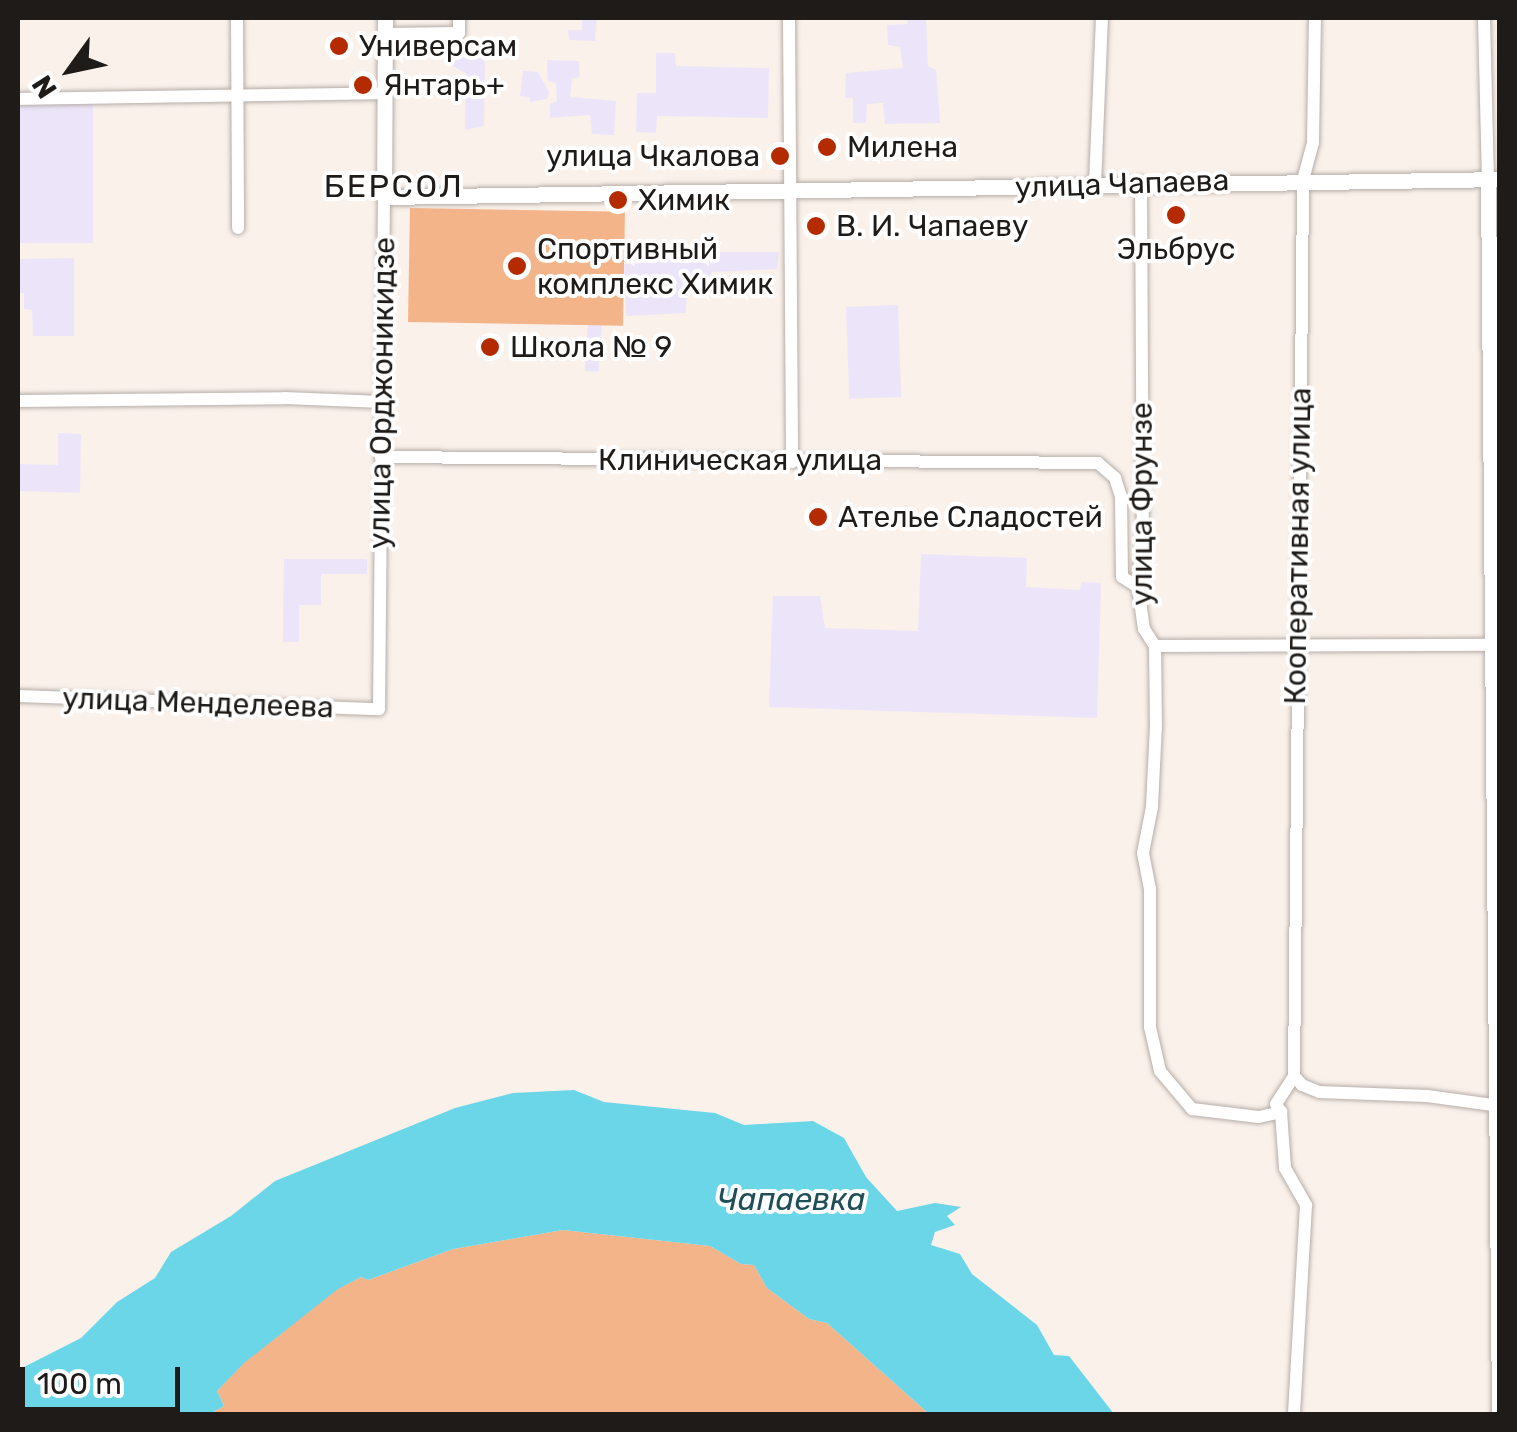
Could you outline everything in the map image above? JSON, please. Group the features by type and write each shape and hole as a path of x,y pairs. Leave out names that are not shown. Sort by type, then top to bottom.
{"street":[{"path":"237,18 238,228"},
{"path":"385,26 459,34 459,18"},
{"path":"789,18 792,462"},
{"path":"1095,184 1102,18"},
{"name":"Кооперативная улица","path":"1281,1112 1276,1104 1294,1076 1302,180 1313,143 1315,18"},
{"path":"1484,18 1494,179 1498,1414"},
{"name":"улица Орджоникидзе","path":"379,709 385,26"},
{"path":"18,99 386,93"},
{"name":"улица Чапаева","path":"384,198 1141,182 1494,179"},
{"name":"улица Фрунзе","path":"1141,182 1143,527 1138,587 1144,628 1155,646 1153,791 1143,854 1150,889 1150,1027 1160,1071 1192,1109 1259,1118 1281,1112"},
{"path":"18,401 285,398 382,402"},
{"name":"Клиническая улица","path":"382,457 1098,463 1115,478 1121,496 1122,577 1138,587"},
{"path":"1155,646 1496,646"},
{"name":"улица Менделеева","path":"18,696 379,709"},
{"path":"1294,1076 1302,1086 1319,1092 1427,1096 1498,1106"},
{"path":"1281,1112 1285,1168 1306,1206 1294,1414"}],"shaded area":[{"path":"582,18 597,18 595,41 569,40 568,30 582,30"},
{"path":"908,18 926,18 928,66 936,70 940,123 885,124 883,103 867,104 866,123 853,123 853,98 845,98 846,73 903,68 900,47 888,45 887,25 907,24"},
{"path":"450,53 473,53 485,62 484,126 465,130 466,73 450,65"},
{"path":"656,53 675,53 676,66 769,68 768,118 657,116 656,133 636,132 637,93 656,93"},
{"path":"547,60 579,61 580,77 572,79 570,97 616,101 614,135 592,134 590,115 550,118 550,104 557,101 556,83 548,81"},
{"path":"523,71 538,72 549,92 547,99 530,102 529,97 520,96"},
{"path":"18,100 93,100 93,243 18,243"},
{"name":"Спортивный комплекс Химик","path":"410,208 625,212 623,326 408,322"},
{"path":"647,252 779,252 777,269 712,272 706,286 687,287 686,313 626,316 624,264 645,263"},
{"path":"74,258 74,336 33,336 32,310 24,309 24,293 18,293 18,259"},
{"path":"898,305 901,397 849,399 846,307"},
{"path":"588,324 602,325 599,372 585,371"},
{"path":"58,433 81,434 80,493 18,491 18,464 58,465"},
{"path":"921,554 1027,558 1026,587 1080,590 1081,582 1101,583 1097,718 769,707 773,596 820,596 825,628 918,631"},
{"path":"284,559 367,559 367,574 321,574 321,605 299,605 299,642 283,642"},
{"path":"563,1230 710,1246 741,1264 754,1265 767,1288 809,1319 827,1323 929,1414 210,1414 224,1406 217,1391 244,1362 337,1289 361,1277 368,1280 453,1249"}],"water":[{"name":"Чапаевка","path":"574,1090 604,1102 715,1113 744,1125 813,1121 844,1138 866,1177 897,1211 935,1203 961,1207 947,1216 955,1225 935,1232 931,1245 960,1254 972,1274 1037,1325 1054,1355 1069,1356 1114,1414 929,1414 827,1323 809,1319 767,1288 754,1265 741,1264 710,1246 563,1230 453,1249 368,1280 361,1277 338,1289 244,1363 217,1391 224,1406 210,1414 18,1414 18,1370 81,1338 117,1302 155,1278 171,1252 231,1216 275,1181 455,1108 513,1093"}],"place":[{"name":"Универсам","path":"339,46"},
{"name":"Янтарь+","path":"363,85"},
{"name":"Милена","path":"827,147"},
{"name":"улица Чкалова","path":"780,156"},
{"name":"Химик","path":"618,200"},
{"name":"Эльбрус","path":"1176,215"},
{"name":"В. И. Чапаеву","path":"816,226"},
{"name":"Спортивный комплекс Химик","path":"517,266"},
{"name":"Школа № 9","path":"490,347"},
{"name":"Ателье Сладостей","path":"818,517"}],"district":[{"name":"БЕРСОЛ","path":"394,186"}]}
